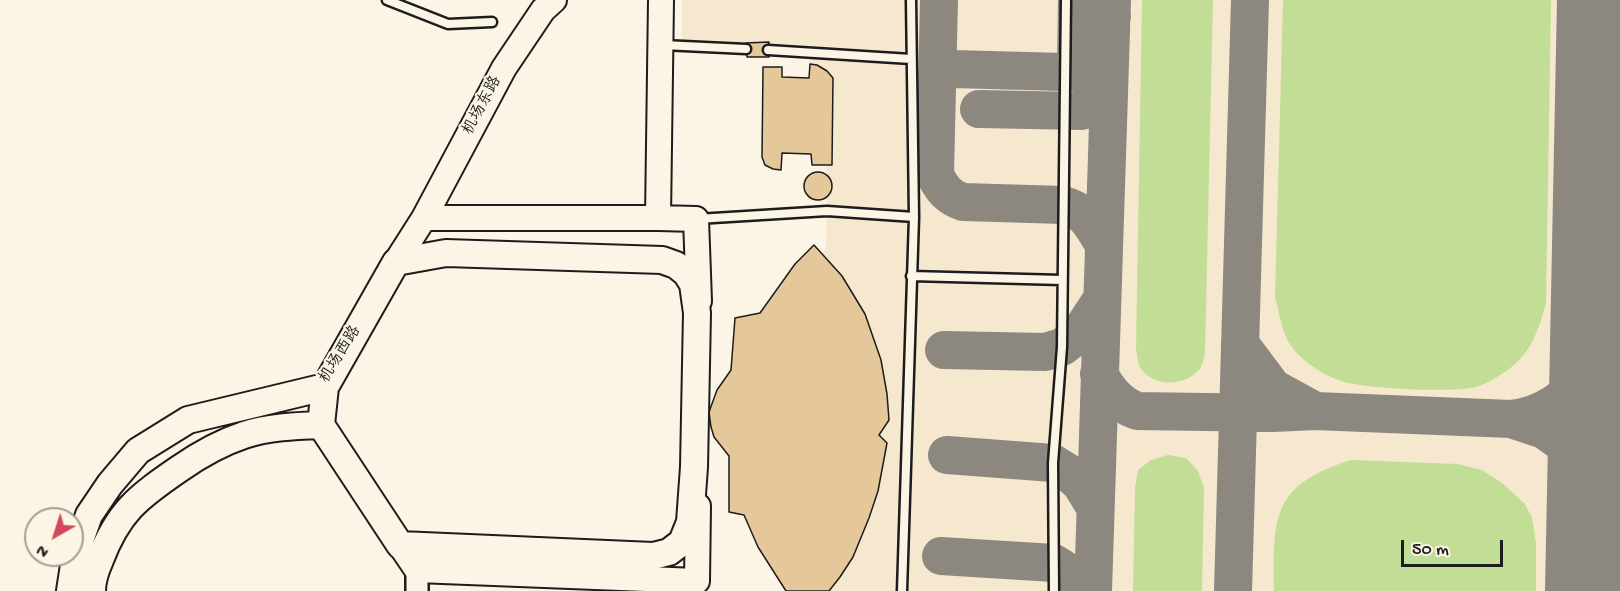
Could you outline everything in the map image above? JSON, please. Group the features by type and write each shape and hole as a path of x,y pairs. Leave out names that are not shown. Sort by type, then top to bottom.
{"main road":[{"name":"机场东路","path":"424,218 504,68 543,10 554,0"},
{"path":"658,218 661,0"},
{"path":"325,387 321,425 400,545 417,581 696,586 700,350 696,219 424,218"},
{"name":"机场西路","path":"70,591 76,552 89,515 110,484 138,450 188,420 325,387 396,262 424,218"},
{"path":"396,262 446,253 662,260 676,265 686,273 693,284 697,313 694,467 690,522 682,542 669,552 653,556 400,545"},
{"path":"92,591 92,579 109,537 127,511 142,495 205,451 245,435 290,426 321,425"}],"lane":[{"path":"387,0 448,24 492,22"},
{"path":"902,591 914,217 911,0"},
{"path":"1054,591 1053,463 1062,347 1066,0"},
{"path":"660,45 746,49"},
{"path":"768,50 911,60"},
{"path":"696,219 827,211 914,217"},
{"path":"911,276 1062,280"}],"shaded area":[{"path":"682,0 1620,0 1620,591 786,591 758,547 744,515 729,512 729,456 714,437 709,412 717,390 731,370 735,318 760,313 795,264 814,245 822,254 826,249 827,165 832,164 833,78 827,71 810,64 809,55 747,57 746,43 682,43"}],"green space":[{"path":"1142,0 1213,0 1205,352 1199,370 1177,382 1160,381 1146,374 1139,365 1136,349"},
{"path":"1283,0 1551,0 1546,303 1535,337 1524,355 1508,370 1492,380 1476,387 1448,390 1385,388 1349,383 1331,377 1310,365 1288,341 1275,297"},
{"path":"1168,455 1186,458 1198,471 1204,488 1202,591 1133,591 1135,488 1138,470 1151,460"},
{"path":"1351,460 1458,464 1482,470 1502,483 1524,503 1532,517 1536,543 1536,591 1274,591 1274,542 1277,523 1283,507 1292,493 1306,480"}],"building":[{"path":"769,42 769,57 747,57 746,43"},
{"path":"810,64 827,71 833,78 832,165 812,165 811,154 782,153 781,170 773,169 765,165 762,157 763,67 782,67 782,77 809,78"},
{"path":"818,172 828,176 832,186 828,196 818,200 808,196 804,186 808,176"},
{"path":"814,245 842,276 865,314 881,360 889,420 879,435 887,443 878,491 853,557 829,591 786,591 758,547 744,515 729,512 729,456 714,437 709,412 717,390 731,370 735,318 760,313 795,264"}],"taxiway":[{"path":"939,0 935,175 940,184 949,195 963,202 1063,205 1083,215 1104,245"},
{"path":"1077,0 1076,60 1082,75"},
{"path":"1093,591 1112,0"},
{"path":"1233,591 1250,0"},
{"path":"952,69 1064,72 1080,61 1092,48 1112,16"},
{"path":"979,109 1082,111 1093,107 1109,94"},
{"path":"944,350 1045,352 1062,347 1079,334 1102,299"},
{"path":"1240,344 1273,388 1315,411"},
{"path":"1511,419 1534,414 1565,396 1574,388 1588,368 1596,346"},
{"path":"1099,374 1114,396 1124,405 1137,411 1273,413 1315,411 1511,419 1544,430 1561,442 1588,473 1593,493"},
{"path":"947,455 1053,463 1081,484 1095,507"},
{"path":"941,556 1054,563 1070,573 1087,591"}],"runway":[{"path":"1591,591 1603,0"}]}
